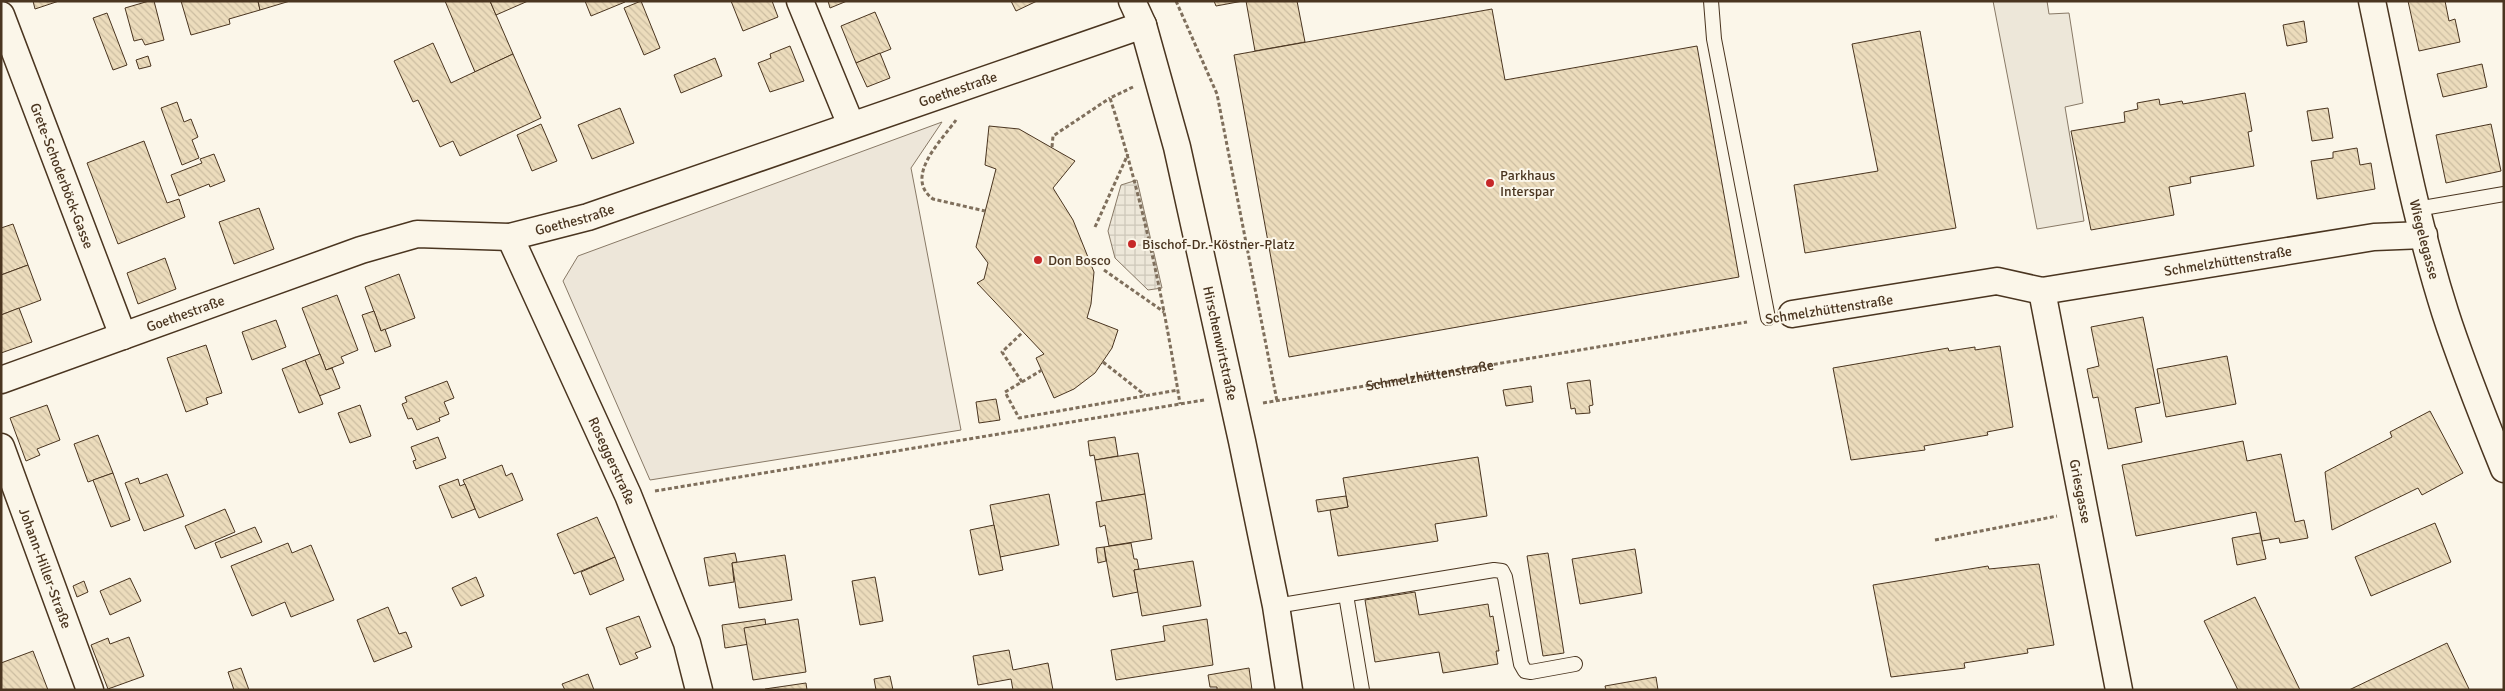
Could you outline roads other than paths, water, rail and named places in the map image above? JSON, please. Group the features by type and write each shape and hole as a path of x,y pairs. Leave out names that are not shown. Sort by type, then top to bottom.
{"street":[{"path":"800,1 851,125"},
{"name":"Hirschenwirtstraße","path":"1132,1 1143,26 1177,147 1276,606 1290,690"},
{"name":"Wiegelegasse","path":"2372,1 2417,209 2445,311 2475,398 2504,468"},
{"name":"Grete-Schoderböck-Gasse","path":"1,16 123,336"},
{"name":"Goethestraße","path":"1,380 361,250 417,234 510,237 588,217 1143,26"},
{"name":"Schmelzhüttenstraße","path":"1780,316 1997,282 2042,292 2374,236 2424,235"},
{"name":"Roseggerstraße","path":"510,237 628,495 687,643 699,690"},
{"name":"Griesgasse","path":"2042,292 2119,690"},
{"name":"Johann-Hiller-Straße","path":"1,447 90,690"}],"lane":[{"path":"1711,1 1714,39 1780,316"},
{"path":"2417,209 2504,194"},
{"path":"1276,606 1494,570 1502,571 1505,577 1521,664 1525,671 1531,672 1575,664"},
{"path":"1346,595 1362,690"}],"place":[{"name":"Parkhaus Interspar","path":"1490,183"},
{"name":"Bischof-Dr.-Köstner-Platz","path":"1132,244"},
{"name":"Don Bosco","path":"1038,260"}]}
